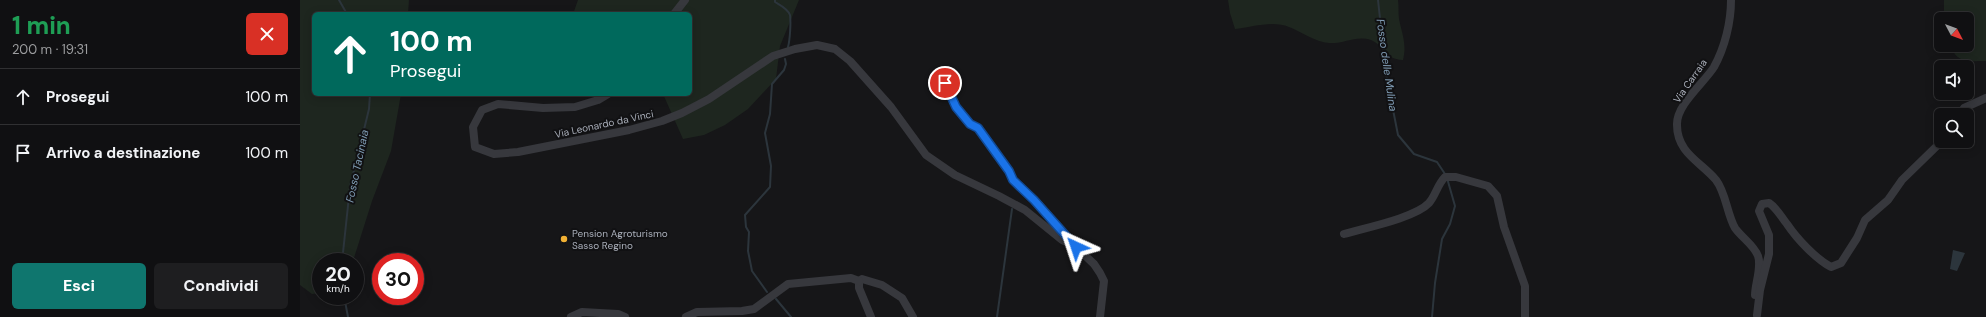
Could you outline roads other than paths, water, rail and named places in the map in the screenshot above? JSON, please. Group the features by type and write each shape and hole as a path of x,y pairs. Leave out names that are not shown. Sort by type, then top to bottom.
{"street":[{"path":"676,12 685,0"},
{"name":"Via Carraia","path":"1731,0 1731,14 1726,38 1714,67 1679,115 1677,125 1682,145 1687,154 1716,181 1736,228 1755,250 1759,258 1754,293 1757,316"},
{"name":"Via Leonardo da Vinci","path":"605,96 598,100 575,107 543,108 498,104 482,110 473,127 476,147 494,154 518,152 629,130 662,121 682,114 709,100 773,56 795,49 817,45 835,49 850,61 891,107 926,155 955,175 1025,210 1062,240 1076,247"},
{"path":"945,83 956,107 970,124 978,128 1009,171 1013,180 1034,200 1076,247 1094,264 1104,281 1100,317"},
{"path":"1964,108 1986,98"},
{"path":"1757,316 1760,290 1769,254 1769,234 1759,211 1762,204 1770,203 1774,206 1788,226 1822,262 1831,267 1841,263 1857,238 1865,220 1888,200 1902,180 1935,148"},
{"path":"1344,234 1394,220 1414,212 1428,204 1439,183 1445,177 1456,177 1488,186 1496,196 1511,249 1522,275 1525,286 1525,317"},
{"path":"686,317 697,312 742,311 754,309 788,284 851,278 859,281 862,279 882,285 902,298 913,317"},
{"path":"859,281 859,288 871,317"},
{"path":"571,317 582,312 618,314 625,317"}],"waterway":[{"name":"Fosso Tacinaia","path":"339,0 346,12"},
{"path":"775,0 775,2 786,9 790,15 788,47"},
{"name":"Fosso delle Mulina","path":"1378,0 1386,74 1398,135 1414,154 1437,162 1445,174"},
{"path":"767,292 752,271 748,251 749,232 746,227 745,215 770,187 771,166 765,133 770,114 772,84 784,70 786,64 785,59"},
{"name":"Fosso Tacinaia","path":"343,253 350,187 369,109 370,96"},
{"name":"Fosso delle Mulina","path":"1432,317 1435,283 1442,239 1450,224 1455,206 1447,178"},
{"path":"997,317 1012,209"},
{"path":"776,299 791,317"},
{"name":"Fosso Tacinaia","path":"346,305 348,317"}],"place":[{"name":"Pension Agroturismo Sasso Regino","path":"564,239"}]}
